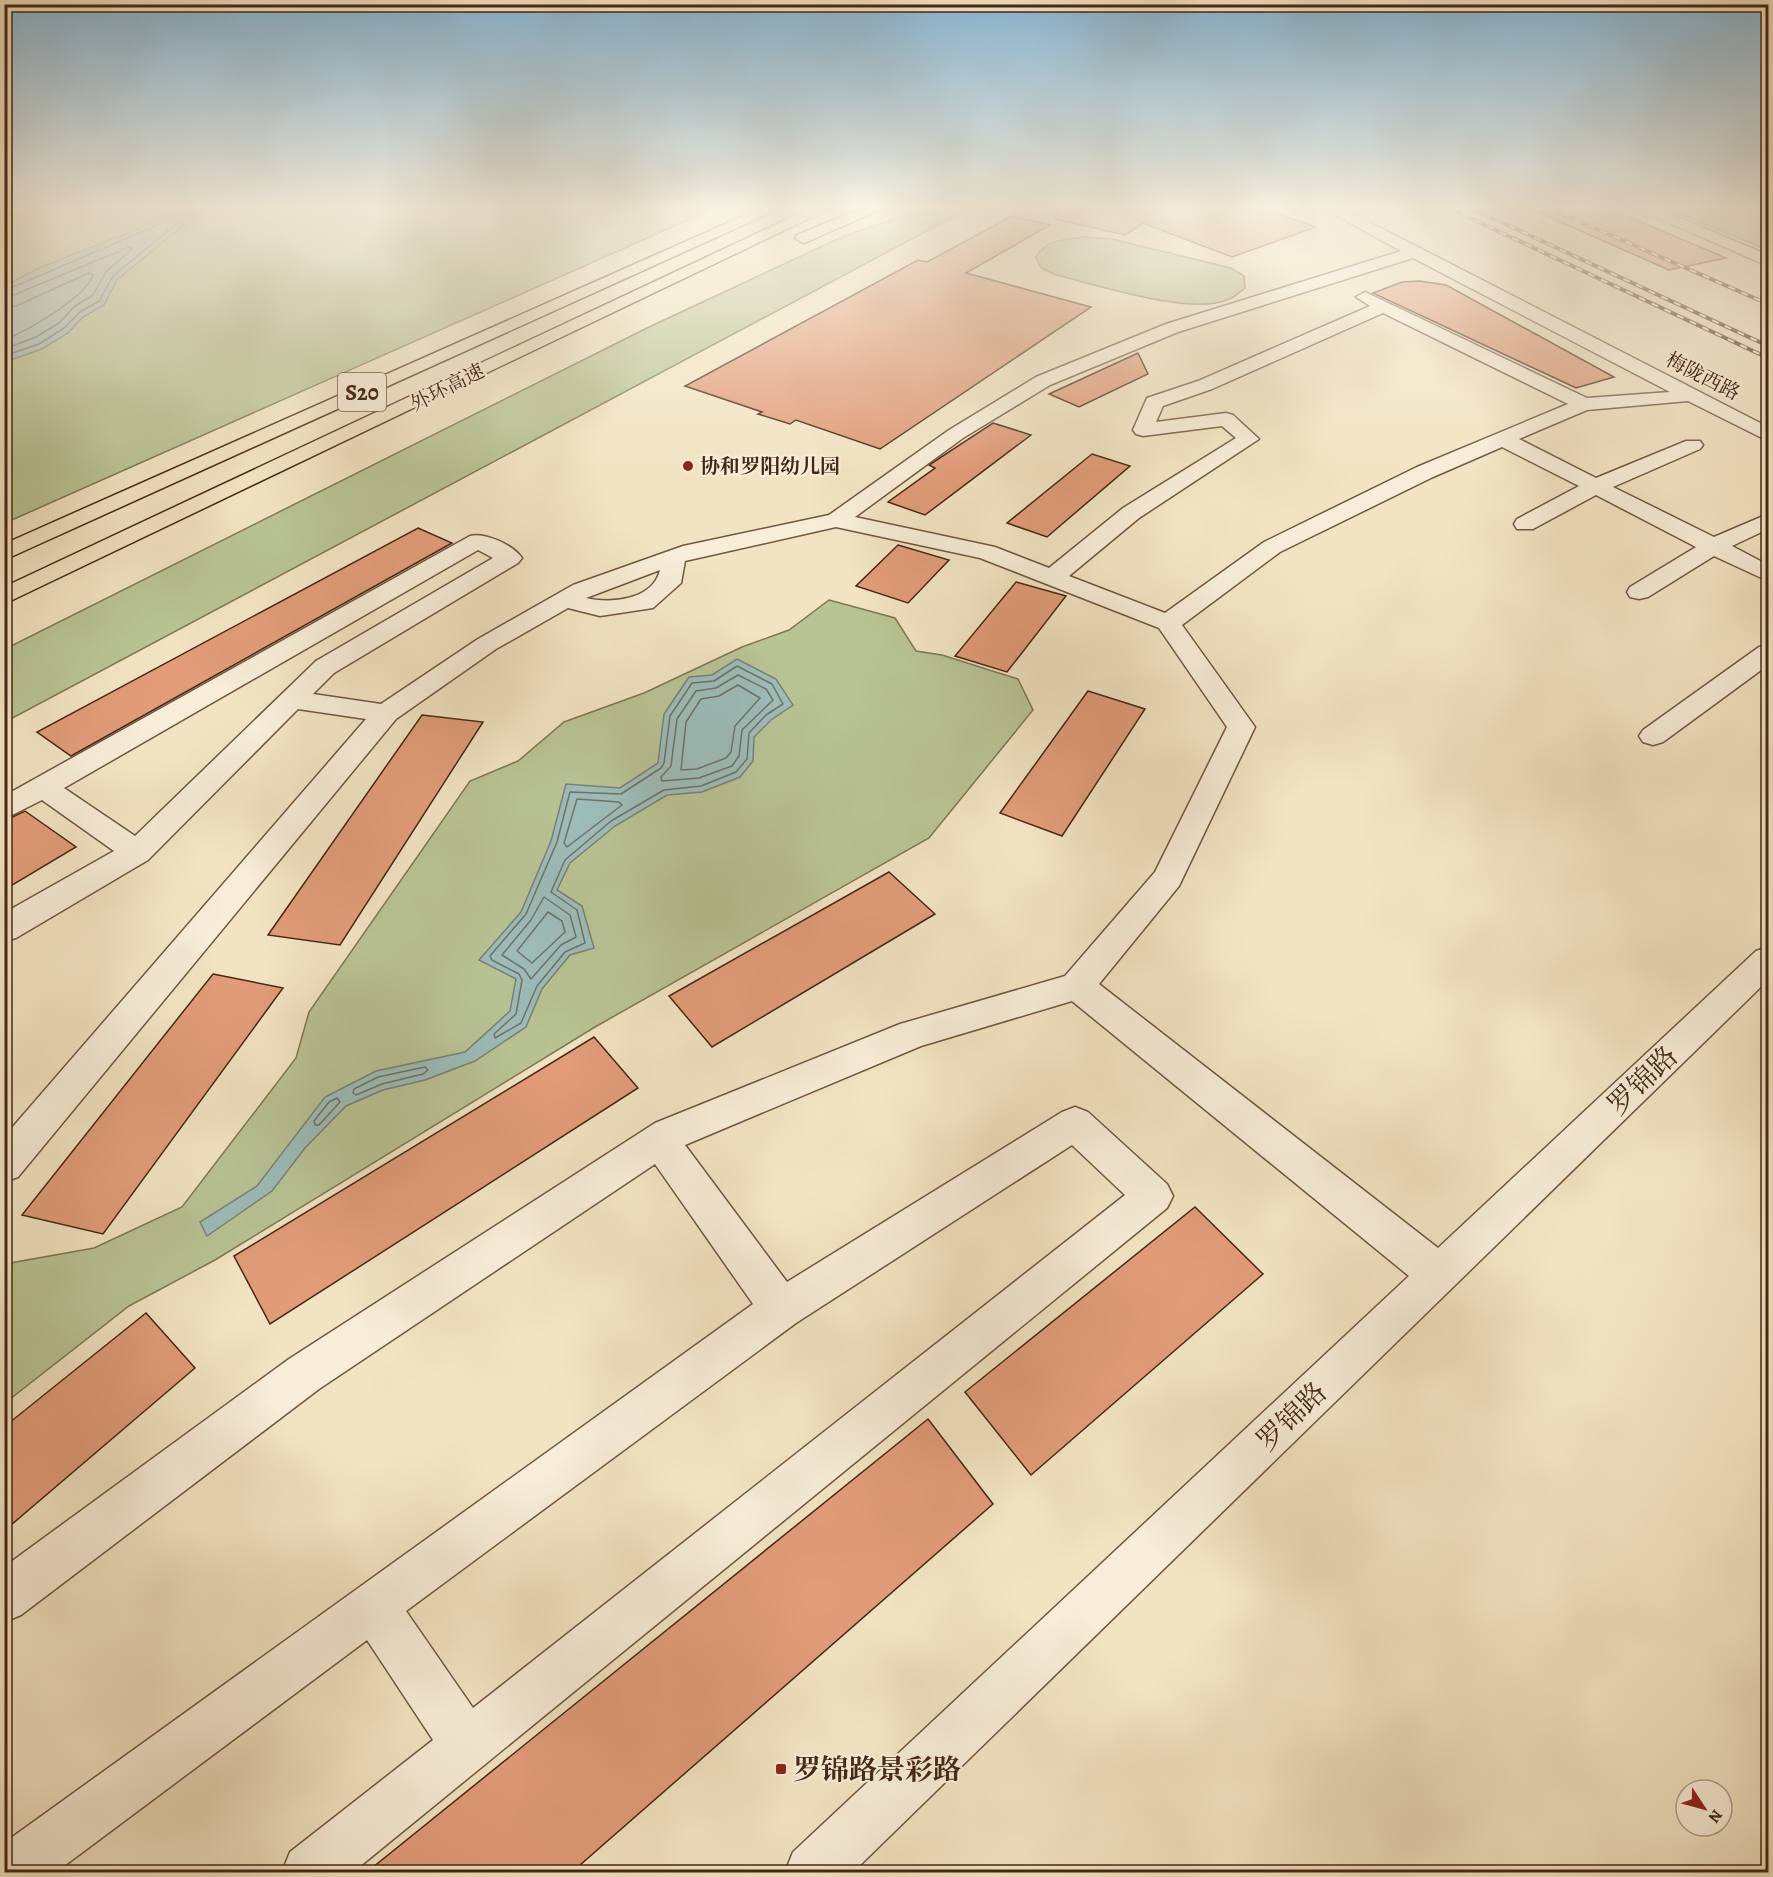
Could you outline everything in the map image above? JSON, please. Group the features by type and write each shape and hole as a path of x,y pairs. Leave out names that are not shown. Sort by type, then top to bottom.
{"highway":[{"name":"外环高速","path":"4,553 570,296"},
{"name":"外环高速","path":"4,597 469,378 494,363 638,296"},
{"path":"469,378 511,370 675,296"}],"street":[{"path":"4,1165 386,713 487,644 582,590 691,551 836,520 956,434 1043,381 1172,328 1276,296"},
{"path":"1363,296 1584,404"},
{"name":"梅陇西路","path":"1498,296 1768,435"},
{"name":"梅陇西路","path":"1518,296 1768,423"},
{"path":"1052,578 1131,513 1249,439 1226,419 1143,429 1154,402 1205,385 1384,306"},
{"path":"1168,623 1272,547 1425,472 1584,404 1657,400 1690,395"},
{"path":"1503,439 1768,574"},
{"path":"1525,524 1596,486 1693,445"},
{"path":"4,1598 304,1374 660,1141 912,1034 1077,986 1168,878 1241,727 1168,623 987,552 836,520"},
{"path":"1639,592 1714,546 1768,521"},
{"path":"4,808 478,541 510,558 325,667 136,852 4,929"},
{"path":"1653,736 1768,653"},
{"path":"292,700 386,713"},
{"path":"43,787 136,852"},
{"name":"罗锦路","path":"813,1872 1768,960"},
{"path":"1077,986 1439,1274"},
{"path":"11,1872 373,1605 781,1309 1075,1123 1153,1196 310,1872"},
{"path":"660,1141 781,1309"},
{"path":"373,1605 468,1747"}],"green space":[{"path":"5,296 518,296 5,523"},
{"path":"716,296 806,296 5,722 5,649 649,327"},
{"path":"1138,296 1236,296 1213,304 1169,302"},
{"path":"829,600 895,618 916,651 942,655 1018,679 1033,710 929,838 595,1027 215,1260 129,1306 5,1403 5,1264 94,1248 182,1207 296,1058 309,1012 470,781 518,761 564,722 644,693 742,647 789,630"}],"water":[{"path":"5,296 109,296 104,305 83,317 68,333 42,349 5,362"},
{"path":"737,659 776,679 793,705 771,720 754,737 753,761 740,777 702,792 667,795 615,826 570,863 557,890 582,906 594,948 570,955 542,989 526,1027 475,1061 425,1080 383,1090 346,1106 305,1148 272,1191 207,1236 200,1222 257,1186 325,1097 376,1071 465,1052 510,1011 516,979 479,960 521,912 551,841 566,784 620,788 658,763 664,714 689,677 712,675"}],"building":[{"path":"852,296 1049,296 1091,307 880,449 796,420 790,424 758,414 762,412 685,386"},
{"path":"1379,296 1465,296 1614,377 1576,388"},
{"path":"1138,353 1148,374 1079,407 1049,394"},
{"path":"993,423 1031,435 925,515 888,502 935,468 929,465"},
{"path":"1092,454 1130,466 1047,537 1007,523"},
{"path":"418,528 452,543 71,756 37,732"},
{"path":"898,545 949,560 908,603 856,586"},
{"path":"1016,582 1066,596 1007,672 955,656"},
{"path":"1088,691 1145,709 1062,836 1000,813"},
{"path":"422,715 483,722 340,945 268,935"},
{"path":"25,811 76,847 4,890 4,821"},
{"path":"889,872 935,914 712,1047 669,996"},
{"path":"213,974 283,988 103,1234 22,1215"},
{"path":"594,1037 638,1088 270,1324 234,1256"},
{"path":"1195,1207 1263,1274 1031,1475 965,1392"},
{"path":"146,1313 195,1368 4,1531 4,1427"},
{"path":"928,1419 993,1504 572,1872 367,1872"}],"railway":[{"path":"1635,296 1768,358"},
{"path":"1660,296 1768,346"},
{"path":"1749,296 1768,304"}],"place":[{"name":"协和罗阳幼儿园","path":"688,466"},
{"name":"罗锦路景彩路","path":"781,1769"}]}
